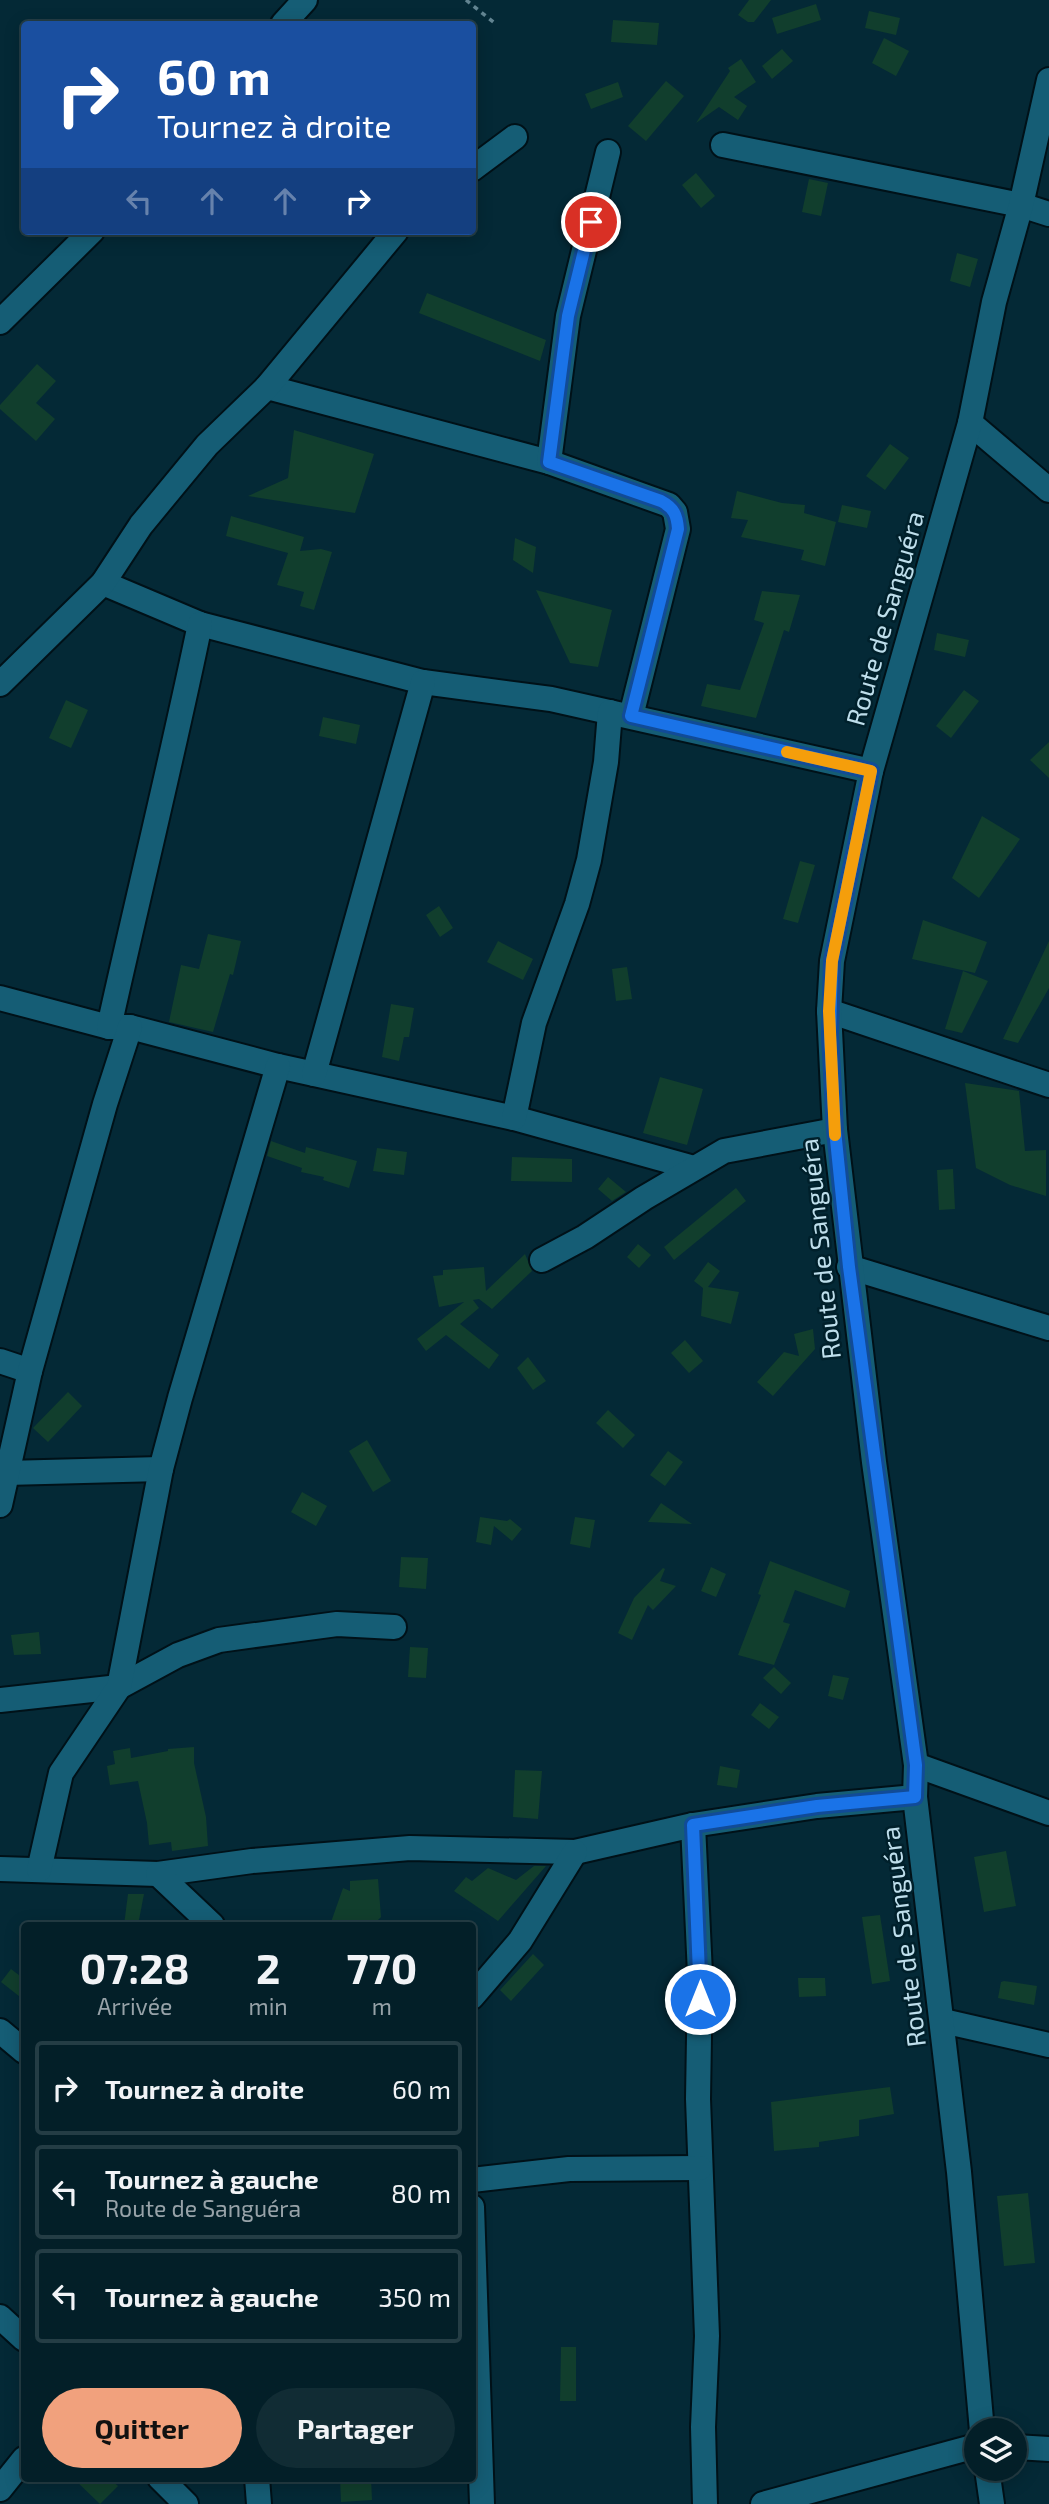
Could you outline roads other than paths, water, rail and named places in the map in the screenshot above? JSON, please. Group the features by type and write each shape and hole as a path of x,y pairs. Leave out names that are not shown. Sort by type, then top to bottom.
{"street":[{"path":"286,21 305,0"},
{"name":"Route de Sanguéra","path":"981,2418 943,2021 915,1797 916,1765 849,1267 835,1130 829,1011 832,961 871,771 971,423 994,302 1021,205 1049,80"},
{"path":"476,166 515,137"},
{"path":"723,145 1021,205 1049,214"},
{"path":"549,462 568,316 608,152"},
{"path":"1,318 88,235"},
{"path":"0,684 103,583 141,525 207,445 267,387 393,235"},
{"path":"267,387 549,462 661,501 675,512 678,529 606,762 589,860 578,904 534,1023 514,1118"},
{"path":"971,423 1049,490"},
{"path":"103,583 200,624 423,682 551,699 871,771"},
{"path":"0,1505 30,1371 102,1117 144,871 170,767 200,624"},
{"path":"314,1074 423,682"},
{"path":"0,998 278,1066 514,1118 694,1168"},
{"path":"829,1011 1049,1085"},
{"path":"38,1870 61,1773 119,1687 161,1469 278,1066"},
{"path":"542,1260 585,1237 724,1151 835,1130"},
{"path":"849,1267 1049,1328"},
{"path":"0,1361 30,1371"},
{"path":"6,1473 161,1469"},
{"path":"0,1700 119,1687 178,1655 219,1640 337,1623 394,1627"},
{"path":"916,1765 1049,1813"},
{"path":"0,1869 158,1874 252,1861 410,1848 575,1852 693,1825 817,1806 915,1797"},
{"path":"693,1825 700,1974 698,2099 707,2336 705,2504"},
{"path":"476,1992 520,1941 575,1852"},
{"path":"158,1874 209,1922"},
{"path":"943,2021 1049,2045"},
{"path":"0,2031 21,2048"},
{"path":"476,2180 569,2169 700,2168"},
{"path":"0,2317 21,2336"},
{"path":"476,2326 482,2504"},
{"path":"1027,2448 1049,2449"},
{"path":"762,2504 964,2449"},
{"path":"0,2489 21,2463"},
{"path":"989,2481 992,2504"},
{"path":"164,2482 186,2504"},
{"path":"257,2482 259,2504"}]}
